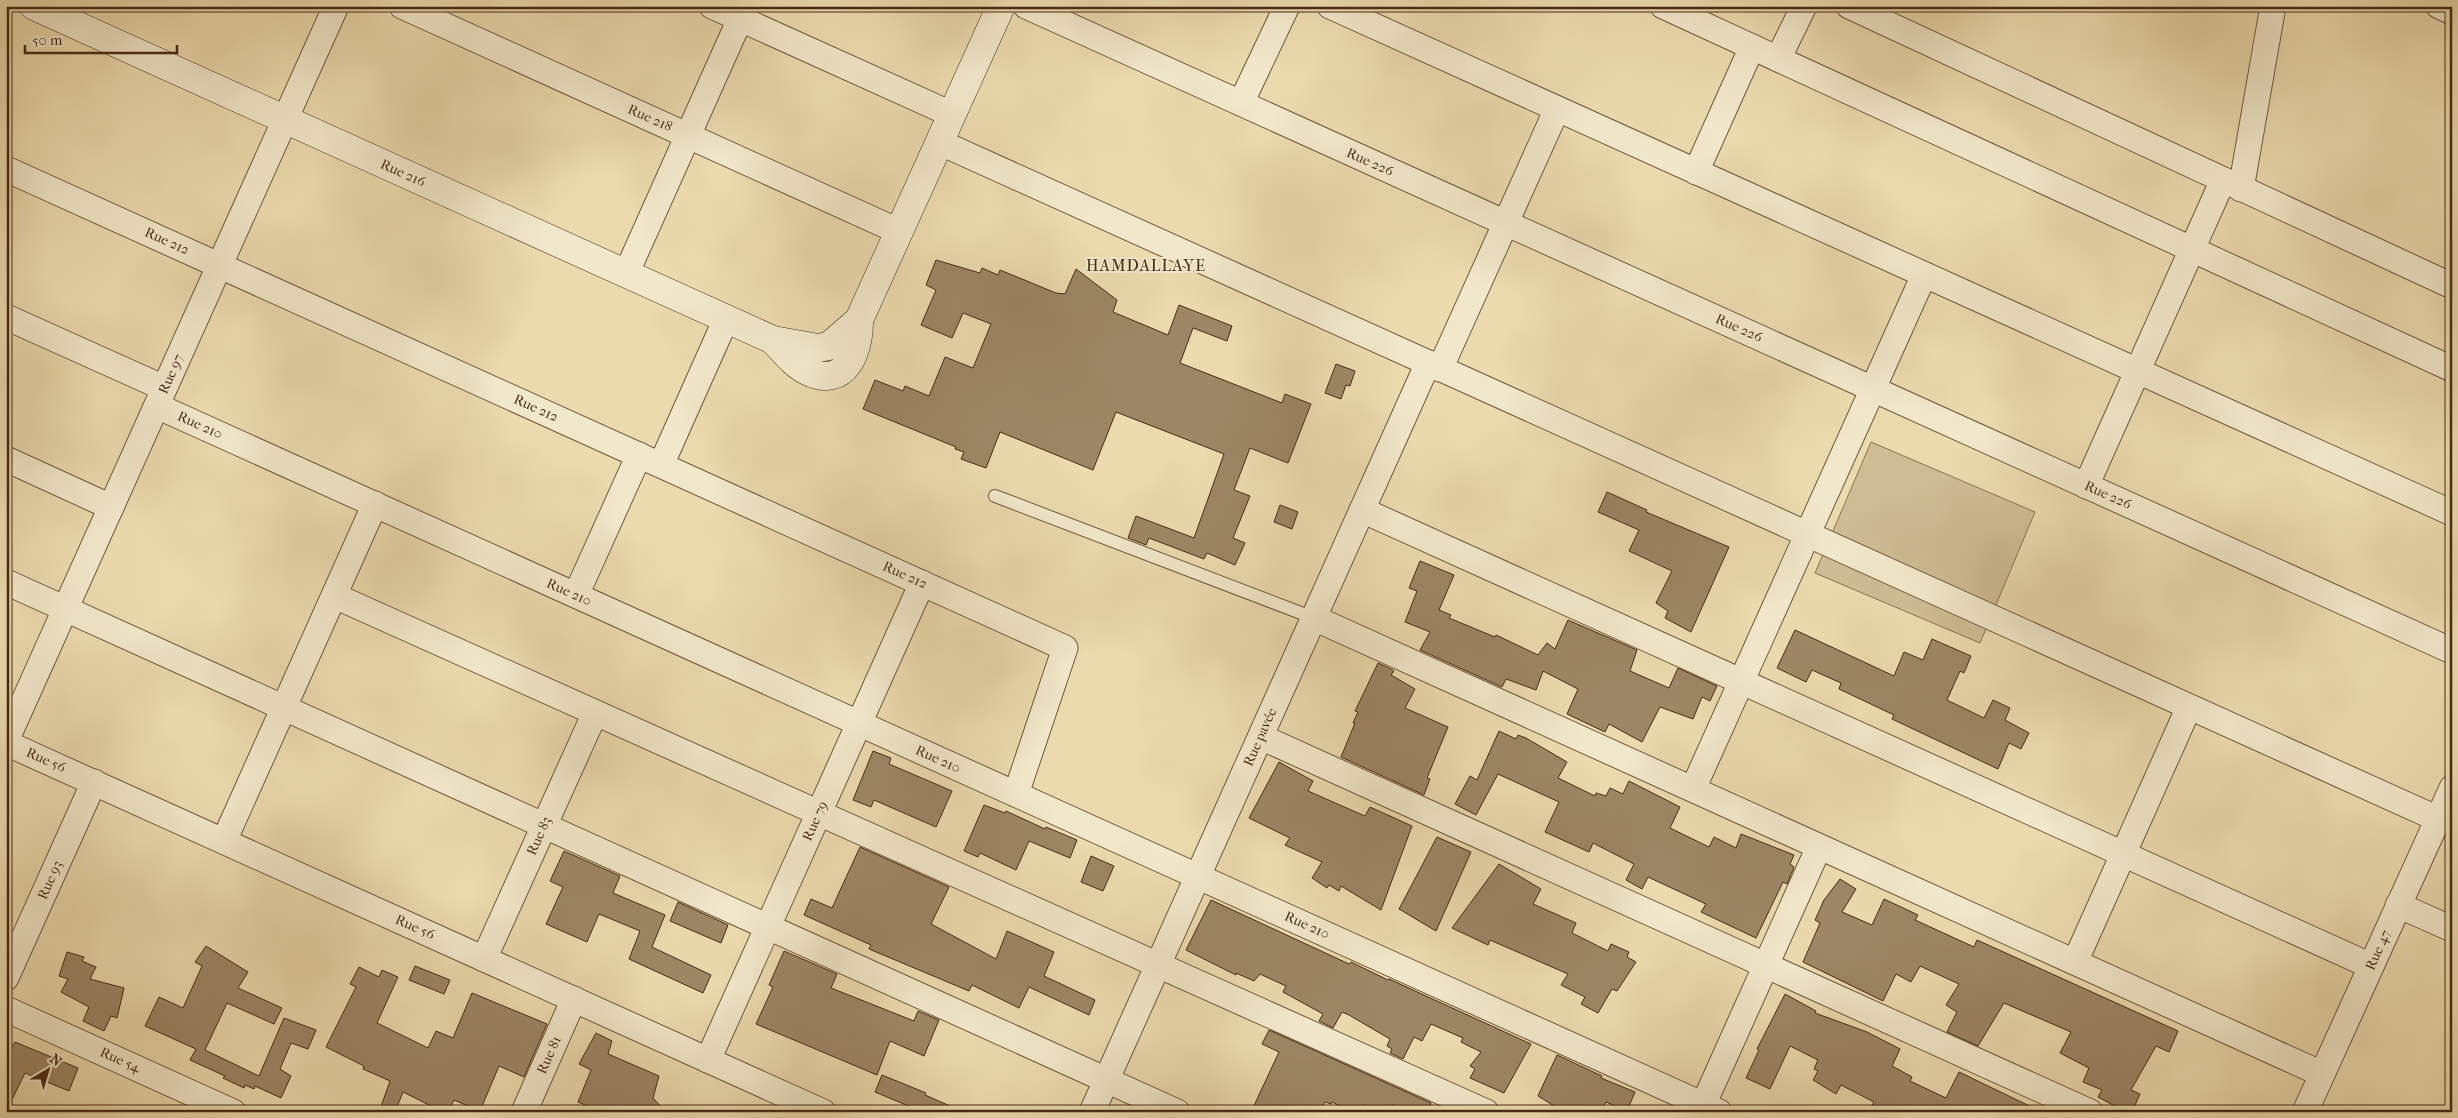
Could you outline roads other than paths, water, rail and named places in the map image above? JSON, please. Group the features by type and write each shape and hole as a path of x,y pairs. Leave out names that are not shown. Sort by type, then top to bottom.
{"street":[{"name":"Rue 216","path":"34,6 773,340 818,348 829,346 859,320 898,231"},
{"name":"Rue 97","path":"6,742 336,6"},
{"name":"Rue 218","path":"402,6 898,231"},
{"path":"712,6 951,114"},
{"path":"898,231 1001,6"},
{"name":"Rue 226","path":"1026,6 2452,651"},
{"path":"1241,103 1288,6"},
{"path":"1330,6 2452,513"},
{"path":"1663,6 2452,368"},
{"path":"1778,59 1804,6"},
{"path":"1849,6 2452,286"},
{"path":"2086,486 2192,249 2232,185 2273,6"},
{"path":"2439,6 2452,12"},
{"path":"626,274 740,19"},
{"path":"1696,172 1752,47"},
{"name":"Rue pavée","path":"1092,1112 1362,510 1506,223 1557,109"},
{"path":"939,142 2438,819"},
{"name":"Rue 212","path":"6,169 1066,648 1016,794"},
{"path":"1693,789 1924,275"},
{"name":"Rue 210","path":"6,317 160,397 375,504 1708,1109"},
{"path":"576,595 726,319"},
{"path":"6,459 111,507"},
{"path":"224,841 375,504"},
{"path":"1362,510 2371,966"},
{"path":"6,582 1177,1112"},
{"name":"Rue 79","path":"708,1060 922,583"},
{"path":"334,596 1158,965 1470,1108"},
{"path":"1314,618 2322,1074"},
{"path":"2075,962 2189,707"},
{"name":"Rue 83","path":"484,959 595,713"},
{"path":"1260,737 2090,1112"},
{"name":"Rue 56","path":"6,742 823,1112"},
{"name":"Rue 93","path":"6,978 94,782"},
{"name":"Rue 47","path":"2305,1112 2452,788"},
{"path":"1708,1109 1766,965 1819,846"},
{"path":"2398,905 2452,930"},
{"name":"Rue 81","path":"524,1112 574,999"},
{"name":"Rue 54","path":"6,1009 233,1112"}],"lane":[{"path":"995,496 1314,618"}],"district":[{"name":"HAMDALLAYE","path":"1146,265"}]}
